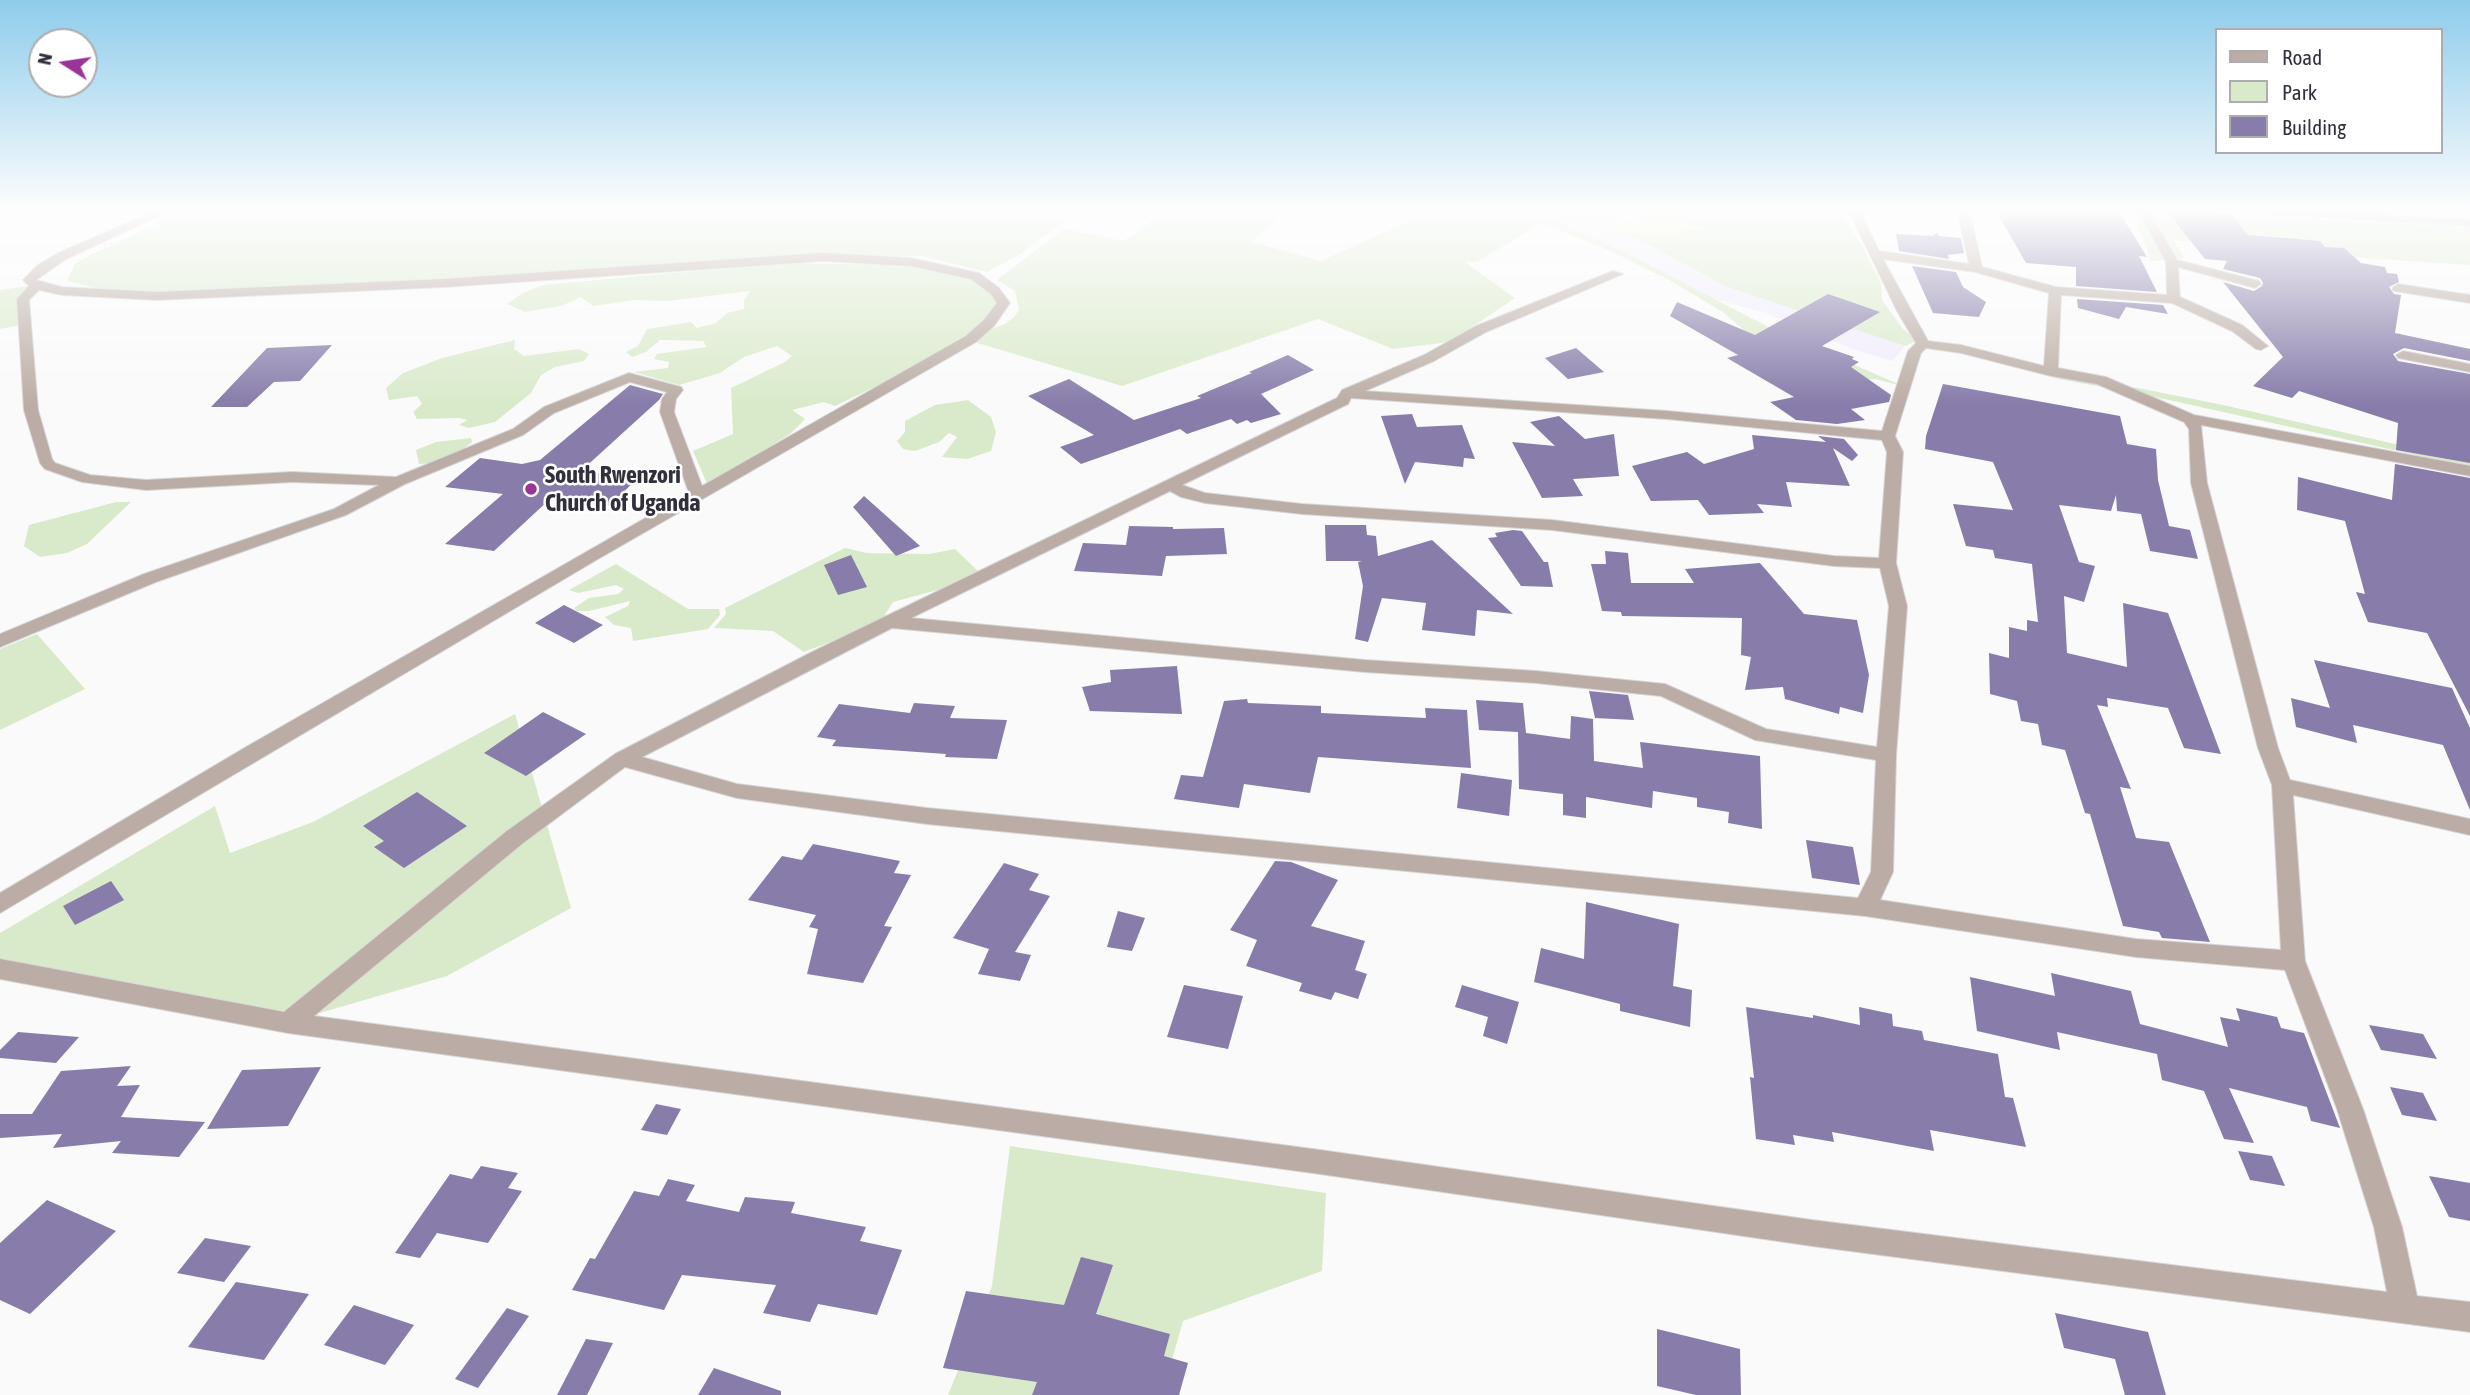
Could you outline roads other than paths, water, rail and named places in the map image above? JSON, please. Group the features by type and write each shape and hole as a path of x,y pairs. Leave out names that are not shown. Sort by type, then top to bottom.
{"street":[{"path":"35,274 29,281 36,286 85,293 157,296 445,283 574,274"},
{"path":"0,904 253,752 697,493 971,339 997,314 1004,303 975,276 967,274"},
{"path":"288,1023 515,837 622,759 890,622 1343,401 1347,393 1429,358 1481,328 1617,274"},
{"path":"1886,274 1923,344"},
{"path":"1994,274 2055,291 2174,299 2237,328 2262,346"},
{"path":"2173,274 2174,299"},
{"path":"2216,274 2255,285"},
{"path":"36,286 23,299 31,410 45,460 50,466 88,479 146,485 292,477 399,481"},
{"path":"2398,288 2470,299"},
{"path":"2051,372 2055,291"},
{"path":"1865,907 1882,872 1886,755 1898,606 1887,563 1895,452 1888,436 1915,351 1923,344 1961,349 2051,372 2101,380 2190,419 2470,471"},
{"path":"2403,355 2470,368"},
{"path":"0,640 150,578 340,512 399,481 518,432 548,410 629,377 637,381 663,384 676,390 669,399 667,412 697,493"},
{"path":"1347,393 1667,415 1888,436"},
{"path":"2190,419 2196,429 2199,483 2269,748 2282,785 2293,961 2350,1109 2384,1214 2405,1308"},
{"path":"1170,485 1188,494 1205,498 1279,507 1552,525 1834,561 1887,563"},
{"path":"890,622 1365,666 1536,677 1665,690 1762,735 1886,755"},
{"path":"622,759 737,791 927,816 1865,907 2136,948 2293,961"},
{"path":"2282,785 2470,827"},
{"path":"0,969 288,1023 1320,1162 1812,1233 2470,1317"}],"place":[{"name":"South Rwenzori Church of Uganda","path":"531,489"}]}
